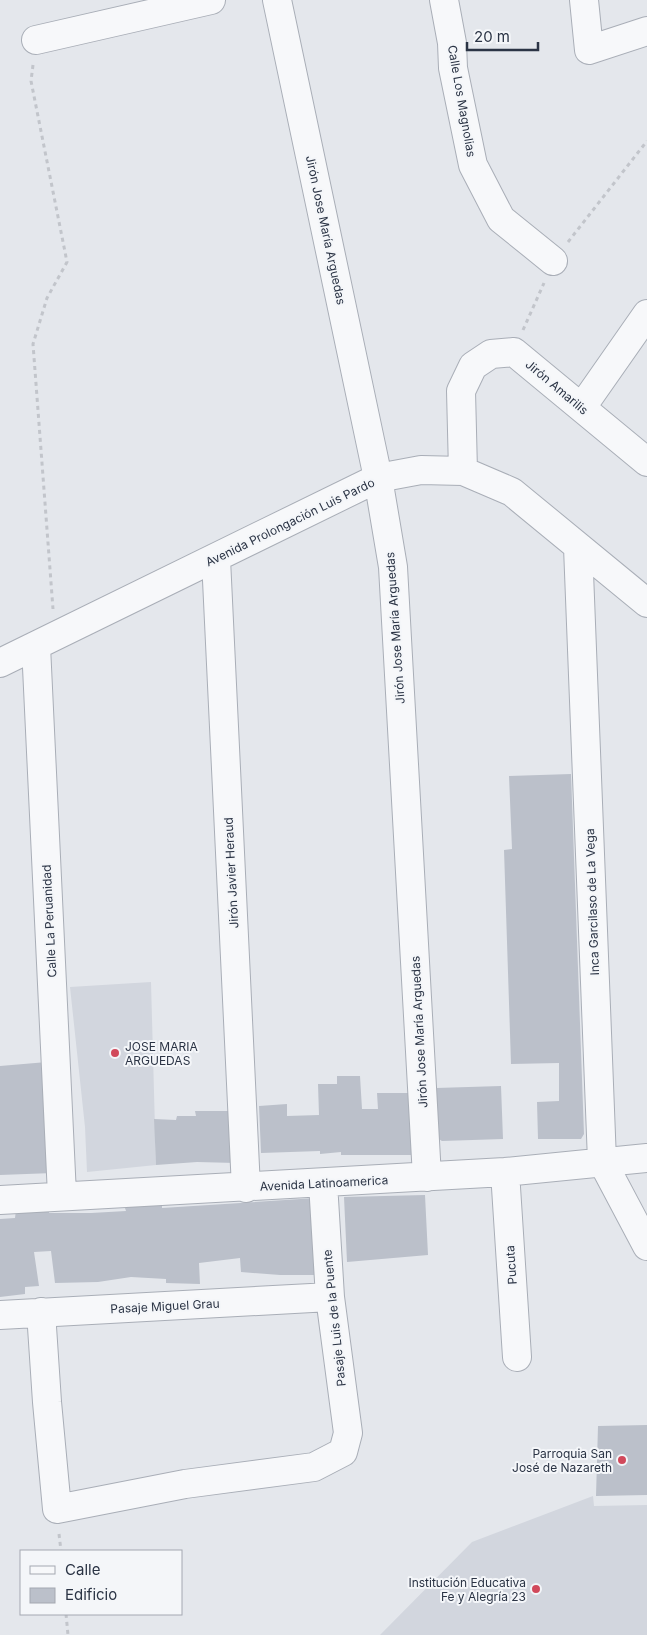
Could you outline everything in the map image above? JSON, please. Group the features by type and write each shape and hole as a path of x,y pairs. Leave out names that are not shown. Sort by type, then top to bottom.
{"street":[{"name":"Jirón Jose María Arguedas","path":"277,0 378,478 393,567 427,1177"},
{"name":"Calle Los Magnolias","path":"444,0 454,68 473,165 501,219 553,261"},
{"path":"584,0 589,50 647,31"},
{"path":"36,40 197,2"},
{"path":"582,408 647,314"},
{"name":"Jirón Amarilis","path":"463,471 461,391 473,366 491,354 514,352 647,462"},
{"name":"Avenida Prolongación Luis Pardo","path":"0,663 216,559 378,478 421,470 463,471 512,492 647,603"},
{"name":"Inca Garcilaso de La Vega","path":"578,547 602,1161 647,1246"},
{"name":"Jirón Javier Heraud","path":"216,559 246,1188"},
{"name":"Calle La Peruanidad","path":"45,642 62,1196"},
{"name":"Avenida Latinoamerica","path":"0,1200 246,1188 505,1172 647,1158"},
{"name":"Pucuta","path":"505,1172 517,1357"},
{"name":"Pasaje Luis de la Puente","path":"41,1312 57,1509 185,1484 314,1467 342,1452 348,1433 330,1297 323,1183"},
{"name":"Pasaje Miguel Grau","path":"0,1315 330,1297"}],"path":[{"path":"36,40 31,81 67,262 47,298 33,344 45,642"},
{"path":"514,352 553,261 647,141"},
{"path":"66,1615 68,1635"}],"shaded area":[{"name":"JOSE MARIA ARGUEDAS","path":"151,982 156,1165 87,1172 85,1127 70,987"},
{"name":"Institución Educativa Fe y Alegría 23","path":"593,1496 594,1506 647,1505 647,1635 380,1635 472,1542"}],"building":[{"path":"571,774 584,1134 581,1139 538,1139 537,1102 559,1101 559,1063 511,1064 504,850 512,849 509,776"},
{"path":"47,1062 53,1173 0,1175 0,1066"},
{"path":"337,1076 360,1076 362,1109 378,1109 377,1093 413,1093 418,1155 341,1155 341,1152 320,1154 320,1151 261,1153 259,1106 287,1104 287,1116 319,1115 318,1084 337,1084"},
{"path":"501,1086 503,1139 442,1141 437,1138 436,1088"},
{"path":"195,1111 234,1111 236,1163 197,1162 156,1165 154,1119 176,1120 177,1116 196,1116"},
{"path":"425,1195 428,1255 347,1262 344,1197"},
{"path":"316,1198 323,1275 280,1275 241,1272 240,1258 199,1263 200,1284 166,1283 166,1279 131,1277 98,1282 55,1283 51,1251 34,1252 39,1286 25,1287 25,1294 0,1297 0,1219 15,1218 16,1210 49,1211 49,1213 91,1213 126,1211 124,1205 162,1203 162,1208"},
{"name":"Parroquia San José de Nazareth","path":"647,1425 647,1495 596,1496 598,1426"}],"place":[{"name":"JOSE MARIA ARGUEDAS","path":"115,1053"},
{"name":"Parroquia San José de Nazareth","path":"622,1460"},
{"name":"Institución Educativa Fe y Alegría 23","path":"536,1589"}]}
